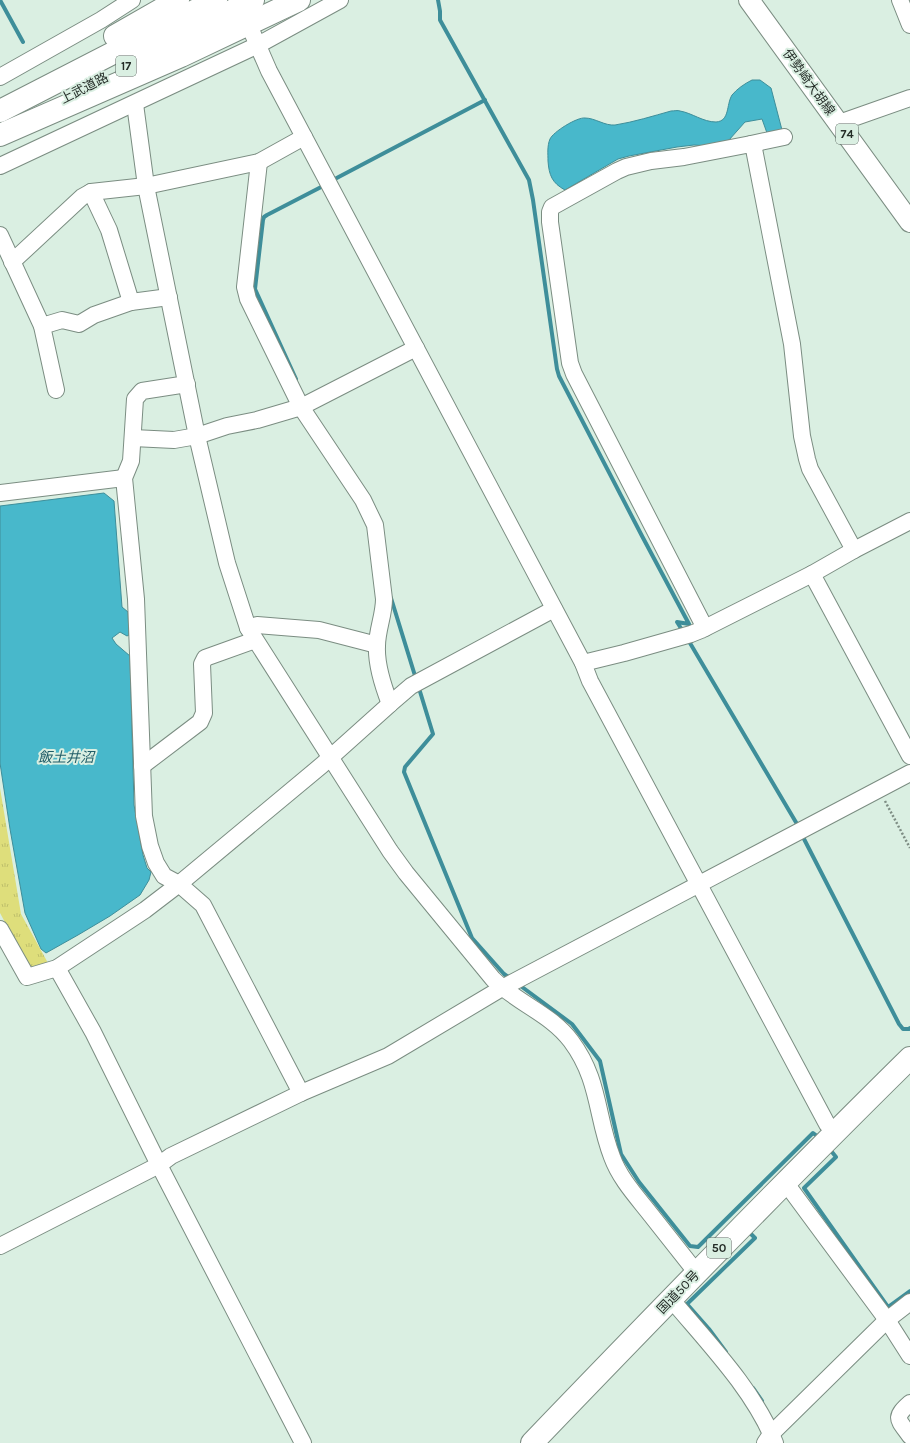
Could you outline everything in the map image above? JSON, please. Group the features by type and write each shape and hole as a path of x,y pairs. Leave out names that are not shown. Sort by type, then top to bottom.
{"highway":[{"path":"36,92 87,53 178,0"},
{"name":"上武道路","path":"0,111 216,0"},
{"name":"上武道路","path":"0,131 253,0"},
{"path":"0,135 181,56 299,0"},
{"name":"国道50号","path":"532,1443 696,1272 834,1132 910,1058"}],"main road":[{"name":"伊勢崎大胡線","path":"749,0 910,222"}],"street":[{"path":"0,77 101,20 132,0"},
{"path":"0,166 135,104 255,39 340,0"},
{"path":"900,0 910,25"},
{"path":"255,39 269,71 583,662 590,681 827,1124 834,1132"},
{"path":"839,123 910,98"},
{"path":"135,104 146,186 197,436 228,563 252,634 365,814 406,873 482,966 502,988 556,1024 576,1047 591,1076 608,1146 616,1166 640,1202 696,1272"},
{"path":"12,262 82,197 90,192 146,186 259,162 304,137"},
{"path":"705,628 574,374 567,346 550,222 550,212 552,208 617,171 626,168 651,161 684,158 784,137"},
{"path":"751,144 754,149 792,344 802,436 807,459 810,469 854,550"},
{"path":"259,162 245,287 248,298 300,407 363,500 374,525 384,599 384,610 377,645 378,661 383,686 390,704"},
{"path":"90,192 109,230 131,302"},
{"path":"0,235 42,326 56,390"},
{"path":"42,326 62,320 79,324 94,316 131,302 169,297"},
{"path":"133,438 174,440 197,436 227,426 257,420 300,407 416,348"},
{"path":"187,384 142,392 135,399 131,461 124,478 136,599 144,816 150,846 156,863 164,876 179,884 203,906 301,1093"},
{"path":"0,493 124,478"},
{"path":"583,662 632,651 691,634 705,628 812,574 910,521"},
{"path":"812,574 910,756"},
{"path":"0,929 27,977 57,968 145,910 179,884 322,765 411,686 554,609"},
{"path":"142,766 200,722 204,713 202,664 205,658 252,634 257,625 319,630 377,645"},
{"path":"0,1246 159,1165 171,1156 301,1093 388,1056 502,988 910,773"},
{"path":"57,968 93,1032 159,1165 304,1443"},
{"path":"785,1182 887,1320 910,1356"},
{"path":"670,1299 747,1390 770,1440 887,1320 910,1302"},
{"path":"910,1403 902,1410 899,1416 902,1424 910,1436"}],"path":[{"path":"880,790 910,848"}],"green space":[{"path":"0,788 21,914 48,963 29,967 0,913"}],"water":[{"path":"752,80 760,80 771,88 782,130 767,133 762,119 745,122 729,140 708,146 694,145 677,147 618,159 565,190 552,178 548,161 550,139 560,129 571,122 585,118 615,125 636,121 671,111 677,111 684,112 707,121 716,122 724,119 726,116 732,95"},
{"name":"飯土井沼","path":"104,493 114,501 122,607 128,612 129,635 127,636 120,632 112,638 116,644 130,656 134,805 143,855 147,868 151,872 149,880 140,895 110,916 46,953 41,949 25,913 0,763 0,506"}],"waterway":[{"path":"0,0 23,42"},
{"path":"438,0 440,20 529,180 559,376 689,624 677,622 684,633"},
{"path":"331,181 485,100"},
{"path":"296,379 255,289 263,220 267,215 325,185"},
{"path":"391,598 416,679"},
{"path":"687,638 797,824"},
{"path":"418,685 433,734 405,767 404,772 472,938 504,974 511,979"},
{"path":"803,837 899,1024 903,1029 910,1028"},
{"path":"518,984 572,1024 600,1061 621,1154 639,1182 690,1246 698,1247 813,1133 817,1136"},
{"path":"832,1152 836,1157 804,1188 888,1307 910,1291"},
{"path":"726,1352 709,1329 687,1304 755,1238 751,1234"},
{"path":"753,1388 762,1401"}]}
